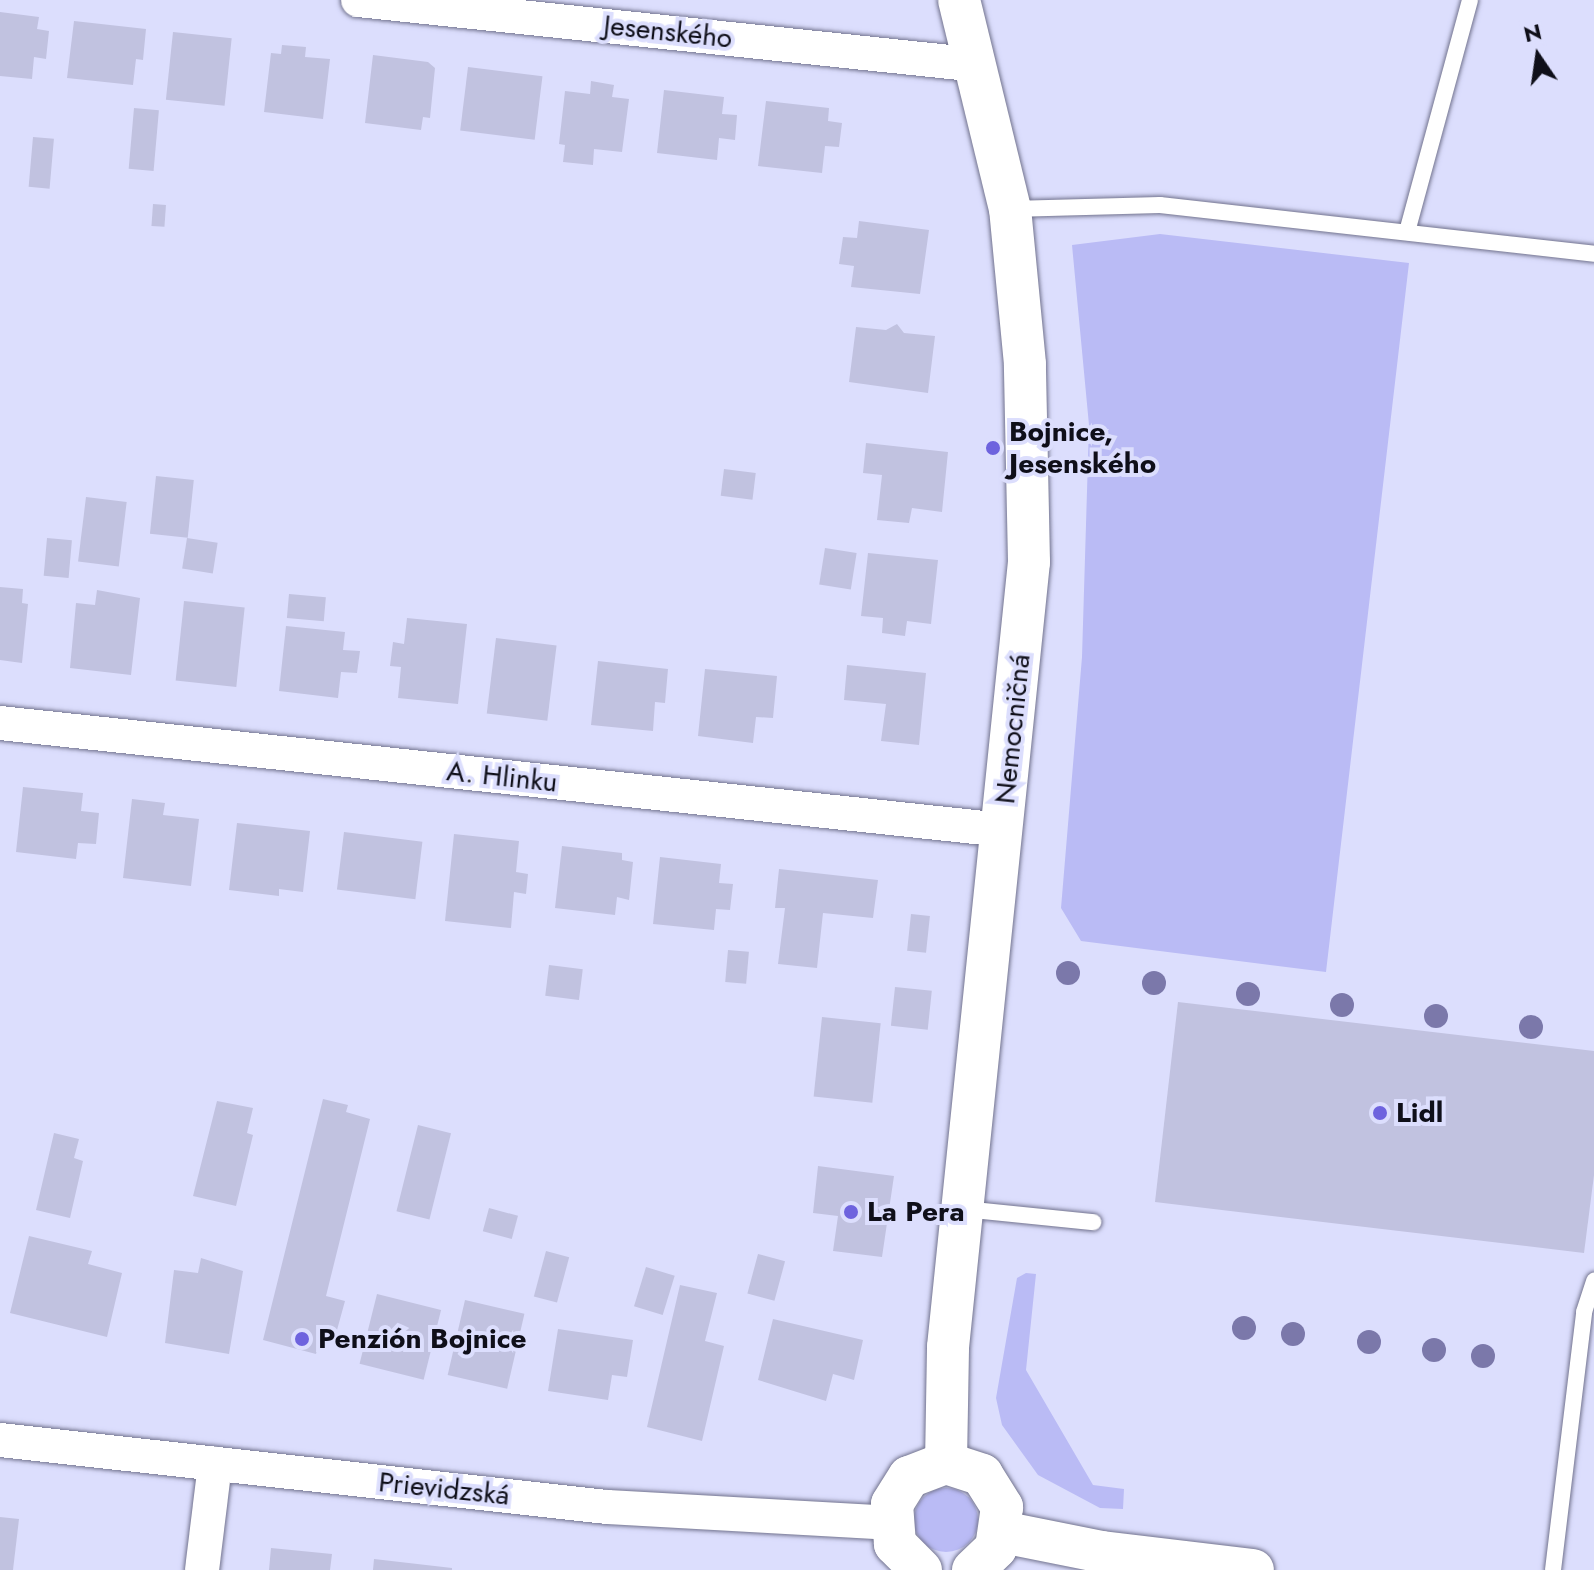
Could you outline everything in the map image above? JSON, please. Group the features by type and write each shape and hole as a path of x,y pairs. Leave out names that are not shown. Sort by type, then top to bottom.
{"street":[{"name":"Jesenského","path":"358,0 978,65"},
{"name":"Nemocničná","path":"946,1463 948,1347 1029,562 1025,364 1010,209 978,65 959,0"},
{"name":"A. Hlinku","path":"0,723 1003,830"},
{"name":"Prievidzská","path":"0,1440 607,1507 890,1523"},
{"path":"921,1570 900,1552 890,1523 895,1496 909,1477 946,1463 974,1470 989,1482 1002,1507 1002,1532 989,1558 973,1570"},
{"path":"202,1570 215,1464"},
{"path":"1002,1532 1102,1552 1253,1570"}],"lane":[{"path":"1407,232 1470,0"},
{"path":"1010,209 1160,205 1594,254"},
{"path":"964,1209 1093,1222"},
{"path":"1553,1570 1584,1312 1594,1281"}],"shaded area":[{"path":"1160,234 1409,263 1326,972 1081,941 1061,908 1082,657 1089,425 1072,245"},
{"path":"1026,1273 1036,1274 1026,1370 1093,1485 1124,1489 1123,1509 1100,1508 1038,1475 1002,1425 996,1398 1017,1278"},
{"path":"940,1488 952,1488 969,1497 976,1508 976,1532 969,1543 952,1552 940,1552 928,1547 919,1538 914,1526 914,1514 919,1502 928,1493"}],"building":[{"path":"0,12 39,17 37,29 49,31 46,59 34,57 32,79 0,76"},
{"path":"74,21 146,29 143,60 136,59 133,85 67,78"},
{"path":"173,32 232,38 225,106 166,100"},
{"path":"282,45 306,47 305,57 330,59 323,119 264,112 271,53 281,54"},
{"path":"373,55 428,62 435,68 430,118 423,117 421,130 365,123"},
{"path":"468,67 542,76 535,140 460,131"},
{"path":"591,81 614,85 612,97 629,99 622,152 594,149 593,165 563,162 565,145 559,144 565,91 590,94"},
{"path":"664,90 724,97 722,114 737,115 735,140 719,138 717,160 657,153"},
{"path":"766,101 829,108 828,121 842,123 839,147 825,146 822,173 758,166"},
{"path":"134,108 159,110 154,171 129,169"},
{"path":"33,137 54,139 50,189 29,187"},
{"path":"153,204 166,205 164,227 151,226"},
{"path":"859,221 929,230 920,294 851,287 854,266 839,264 843,237 857,238"},
{"path":"897,324 904,333 935,336 928,393 849,382 856,327 886,330"},
{"path":"866,443 948,452 942,512 912,508 909,523 877,520 882,475 863,473"},
{"path":"724,469 756,473 752,500 721,496"},
{"path":"156,476 194,480 188,538 150,534"},
{"path":"86,497 127,502 119,567 78,562"},
{"path":"47,538 72,540 69,578 44,576"},
{"path":"187,538 218,543 213,573 182,569"},
{"path":"825,548 857,553 851,590 819,585"},
{"path":"868,553 938,560 931,624 907,621 905,636 882,633 883,618 861,616"},
{"path":"0,587 23,589 22,603 28,604 22,663 0,660"},
{"path":"97,590 140,598 131,675 70,668 76,603 95,605"},
{"path":"289,594 326,597 324,621 287,618"},
{"path":"184,601 245,607 236,687 176,681"},
{"path":"407,618 467,624 458,704 398,698 401,667 390,666 393,642 404,644"},
{"path":"286,626 345,632 343,650 360,651 357,673 341,672 338,698 279,691"},
{"path":"496,638 557,645 547,721 487,713"},
{"path":"598,661 668,669 665,703 655,702 653,731 591,725"},
{"path":"847,665 926,673 919,745 881,741 886,704 844,700"},
{"path":"705,669 777,676 773,718 756,717 753,743 698,736"},
{"path":"23,787 83,793 81,811 99,813 96,844 78,843 76,859 16,852"},
{"path":"132,799 165,803 163,815 199,819 191,886 123,878"},
{"path":"237,823 310,831 303,892 279,889 279,896 229,890"},
{"path":"344,832 422,842 415,899 337,890"},
{"path":"454,834 519,841 516,872 528,874 526,894 514,892 511,928 445,921"},
{"path":"562,846 622,853 622,860 633,862 629,900 617,897 615,915 555,908"},
{"path":"660,857 721,864 719,883 733,884 730,910 716,909 714,930 653,924"},
{"path":"779,869 878,880 873,918 823,913 817,968 778,964 785,908 775,908"},
{"path":"911,914 930,916 926,953 907,951"},
{"path":"728,950 749,952 746,984 725,982"},
{"path":"549,965 583,969 579,1000 545,996"},
{"path":"895,987 932,991 928,1030 891,1026"},
{"name":"Lidl","path":"1178,1002 1594,1051 1594,1175 1584,1253 1155,1202"},
{"path":"822,1017 881,1023 872,1103 814,1097"},
{"path":"323,1099 348,1105 346,1112 370,1119 326,1296 345,1301 337,1330 323,1327 316,1354 263,1340"},
{"path":"217,1101 253,1108 247,1133 253,1135 236,1206 193,1196"},
{"path":"418,1125 451,1133 429,1220 396,1211"},
{"path":"54,1133 79,1139 74,1158 83,1161 70,1218 36,1210"},
{"name":"La Pera","path":"818,1166 894,1176 882,1257 833,1251 838,1216 813,1213"},
{"path":"489,1208 518,1216 512,1239 483,1231"},
{"path":"29,1236 92,1251 88,1264 122,1273 107,1337 10,1313"},
{"path":"546,1251 569,1257 557,1303 534,1296"},
{"path":"758,1254 785,1261 774,1301 747,1294"},
{"path":"201,1258 243,1271 229,1354 165,1343 174,1270 198,1273"},
{"path":"646,1267 675,1276 663,1315 634,1306"},
{"path":"680,1285 717,1293 705,1341 724,1346 702,1441 647,1427"},
{"path":"377,1294 441,1310 424,1380 360,1364"},
{"path":"465,1300 524,1314 507,1389 448,1375"},
{"path":"773,1319 863,1340 854,1380 833,1374 826,1401 758,1380"},
{"path":"558,1329 633,1340 627,1377 612,1375 608,1400 548,1391"},
{"path":"0,1517 19,1519 13,1570 0,1570"},
{"path":"271,1548 332,1554 330,1570 269,1570"},
{"path":"374,1559 452,1568 452,1570 373,1570"}],"place":[{"name":"Bojnice, Jesenského","path":"993,448"},
{"name":"Lidl","path":"1380,1113"},
{"name":"La Pera","path":"851,1212"},
{"name":"Penzión Bojnice","path":"302,1339"}]}
